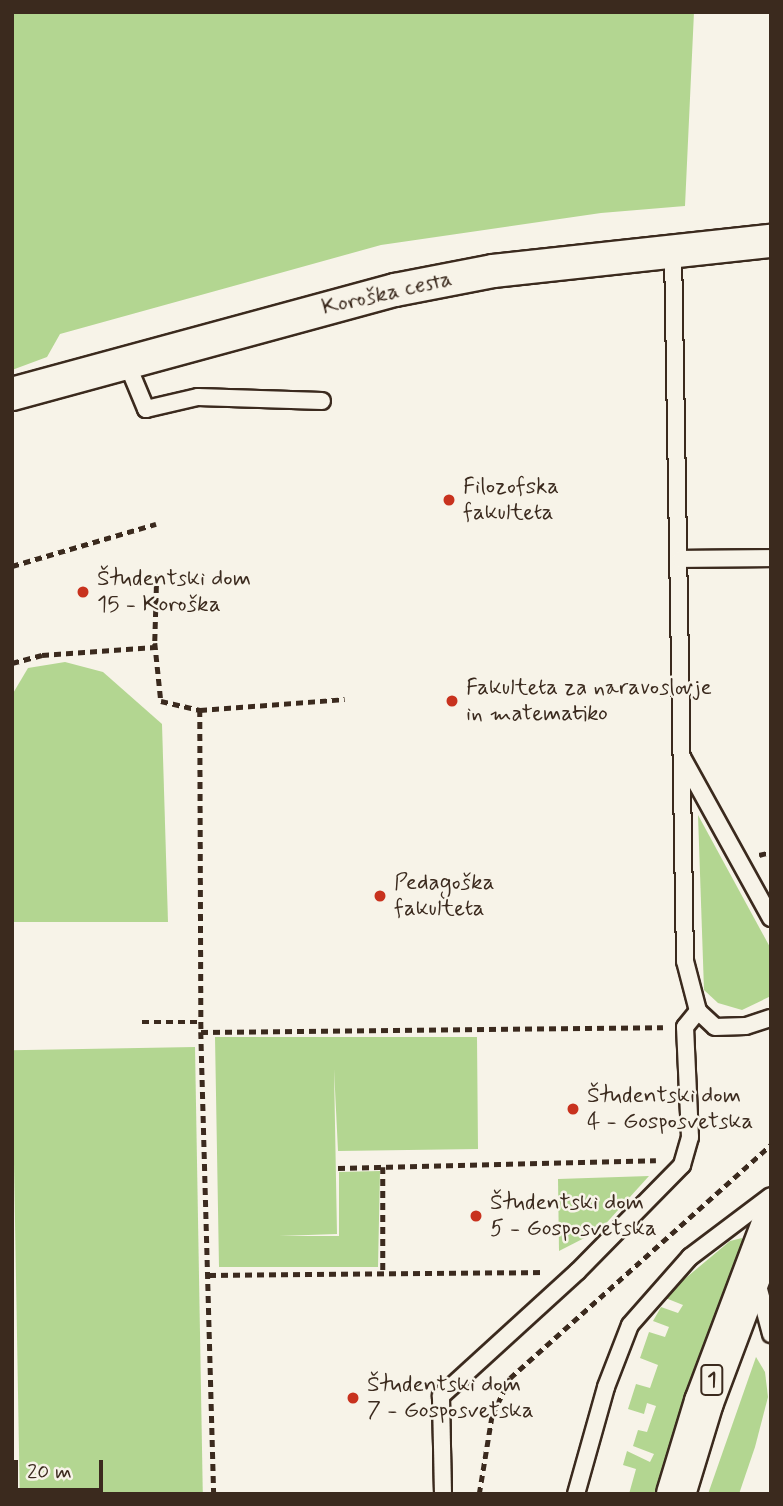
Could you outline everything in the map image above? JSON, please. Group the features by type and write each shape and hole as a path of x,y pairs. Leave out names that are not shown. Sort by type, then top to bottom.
{"main road":[{"name":"1","path":"676,1494 771,1224"}],"street":[{"name":"Koroška cesta","path":"12,394 395,290 493,271 771,241"}],"lane":[{"path":"673,251 681,559 679,752 685,961 698,1011 715,1027 746,1026 771,1018"},
{"path":"126,361 146,409 198,397 322,401"},
{"path":"681,559 771,558"},
{"path":"679,752 771,918"},
{"path":"443,1494 441,1396 577,1272 684,1159 690,1137 685,1027 698,1011"},
{"path":"576,1494 606,1387 630,1325 690,1257 771,1196"},
{"path":"754,1269 771,1334"}],"path":[{"path":"12,566 156,524"},
{"path":"157,573 155,647 161,701 200,710 345,699"},
{"path":"12,663 42,655 155,647"},
{"path":"200,710 201,1032 214,1494"},
{"path":"142,1023 201,1021"},
{"path":"201,1032 685,1027"},
{"path":"479,1494 482,1454 492,1415 510,1378 771,1145"},
{"path":"338,1168 684,1159"},
{"path":"383,1167 383,1273"},
{"path":"209,1275 577,1272"}],"green space":[{"path":"12,12 694,12 685,206 601,213 381,245 60,334 47,357 12,370"},
{"path":"65,662 103,672 162,724 168,922 12,922 12,695 28,668"},
{"path":"698,815 771,949 771,996 742,1010 718,1003 704,990"},
{"path":"215,1037 477,1037 478,1149 338,1151 334,1069 337,1234 279,1236 339,1236 339,1172 380,1171 378,1267 219,1267"},
{"path":"195,1047 203,1494 20,1494 12,1050"},
{"path":"649,1176 600,1230 559,1251 558,1179"},
{"path":"742,1238 744,1246 711,1327 657,1494 629,1494 636,1469 623,1465 627,1451 650,1462 654,1454 633,1446 638,1430 647,1432 656,1406 647,1403 644,1414 628,1409 636,1384 650,1388 658,1365 640,1358 649,1332 665,1337 669,1327 653,1321 661,1307 678,1313 683,1305 663,1297 730,1241"},
{"path":"756,1357 765,1372 768,1397 739,1494 708,1494"}],"place":[{"name":"Filozofska fakulteta","path":"449,500"},
{"name":"Študentski dom 15 - Koroška","path":"83,592"},
{"name":"Fakulteta za naravoslovje in matematiko","path":"452,701"},
{"name":"Pedagoška fakulteta","path":"380,896"},
{"name":"Študentski dom 4 - Gosposvetska","path":"573,1109"},
{"name":"Študentski dom 5 - Gosposvetska","path":"476,1216"},
{"name":"Študentski dom 7 - Gosposvetska","path":"353,1398"}]}
